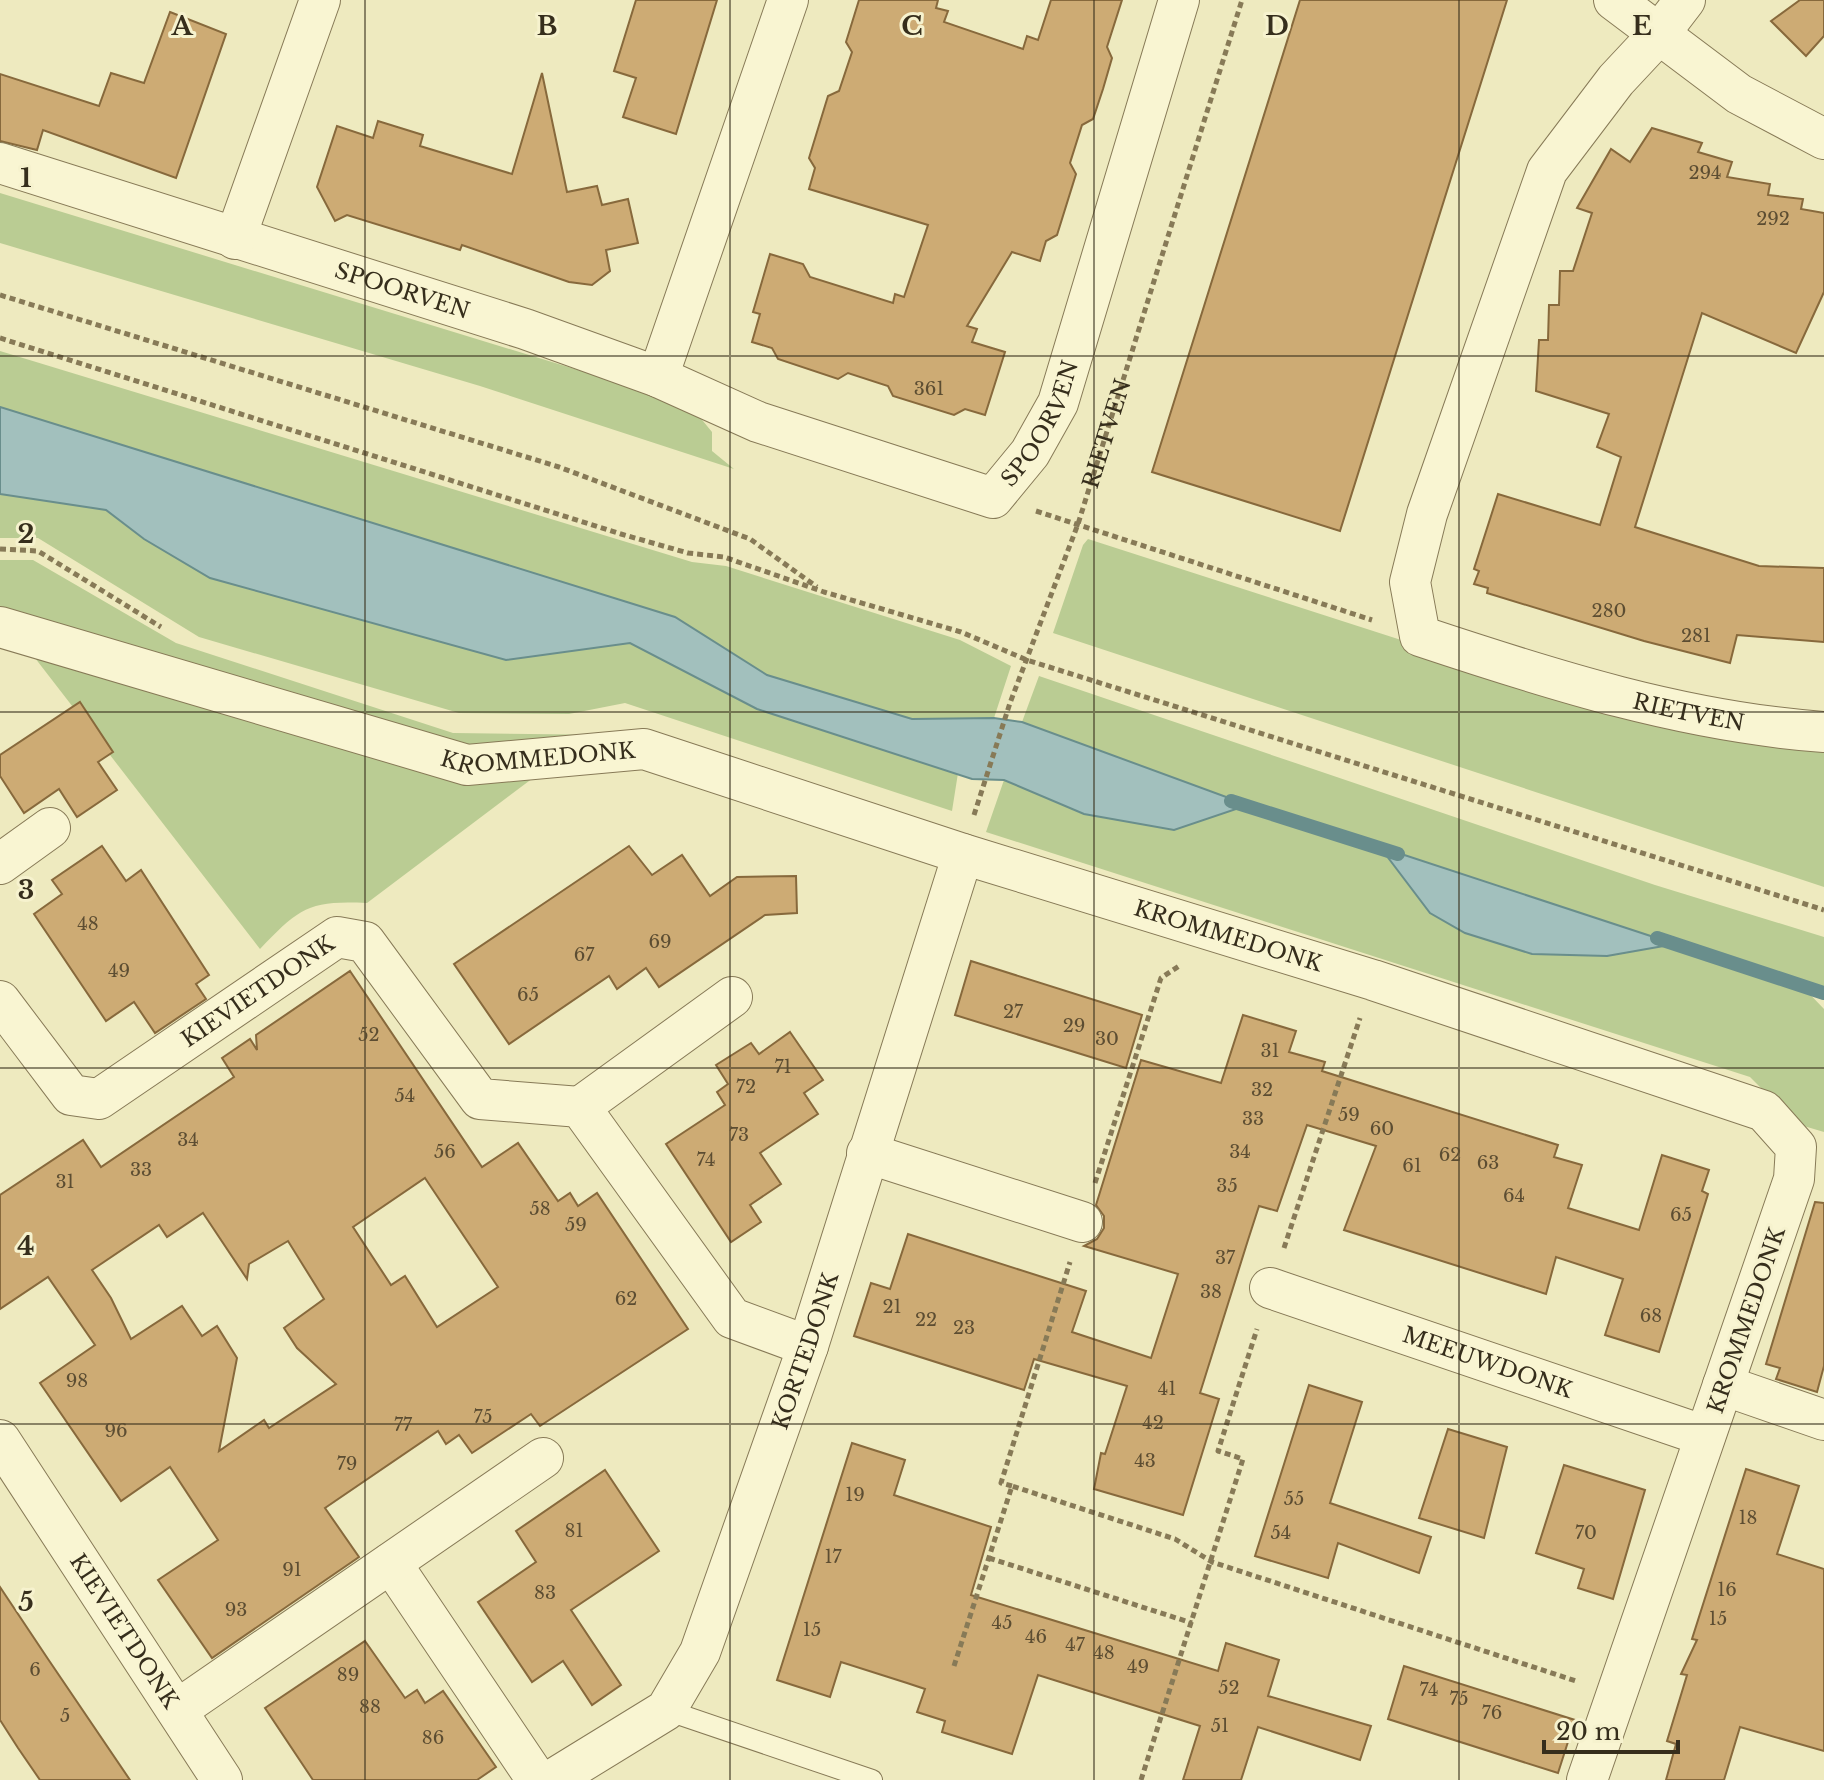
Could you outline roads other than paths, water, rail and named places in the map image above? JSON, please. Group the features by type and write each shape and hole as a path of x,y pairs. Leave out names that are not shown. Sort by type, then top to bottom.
{"street":[{"path":"235,239 320,0"},
{"path":"658,377 788,0"},
{"name":"SPOORVEN","path":"0,163 525,329 658,377 758,422 993,498 1030,453 1058,403 1179,0"},
{"path":"1614,0 1739,94 1824,139"},
{"path":"1659,34 1685,0"},
{"name":"RIETVEN","path":"1659,34 1616,80 1547,171 1427,514 1410,582 1420,636 1688,715 1762,727 1824,732"},
{"name":"KROMMEDONK","path":"0,627 467,765 644,749 963,854 1373,980 1764,1111 1796,1147 1794,1179 1587,1780"},
{"path":"0,864 50,828"},
{"name":"KORTEDONK","path":"552,1780 666,1710 700,1652 808,1346 963,854"},
{"name":"KIEVIETDONK","path":"3,1011 71,1095 99,1099 337,937 365,942 480,1099 580,1107"},
{"path":"732,997 580,1107 732,1318 808,1346"},
{"path":"867,1153 1082,1222"},
{"name":"MEEUWDONK","path":"1270,1288 1705,1436"},
{"path":"1723,1385 1824,1420"},
{"name":"KIEVIETDONK","path":"0,1440 222,1780"},
{"path":"177,1710 543,1458"},
{"path":"391,1563 537,1780"}],"lane":[{"path":"666,1710 872,1780"}],"water":[{"path":"0,407 675,617 767,675 912,719 994,718 1022,722 1248,805 1174,830 1084,814 1004,780 972,779 757,709 630,643 506,660 210,578 144,539 106,510 0,494"},
{"path":"1380,847 1675,944 1607,956 1532,954 1465,933 1430,913"}],"waterway":[{"path":"1231,801 1398,854"},
{"path":"1657,938 1824,993"}]}
